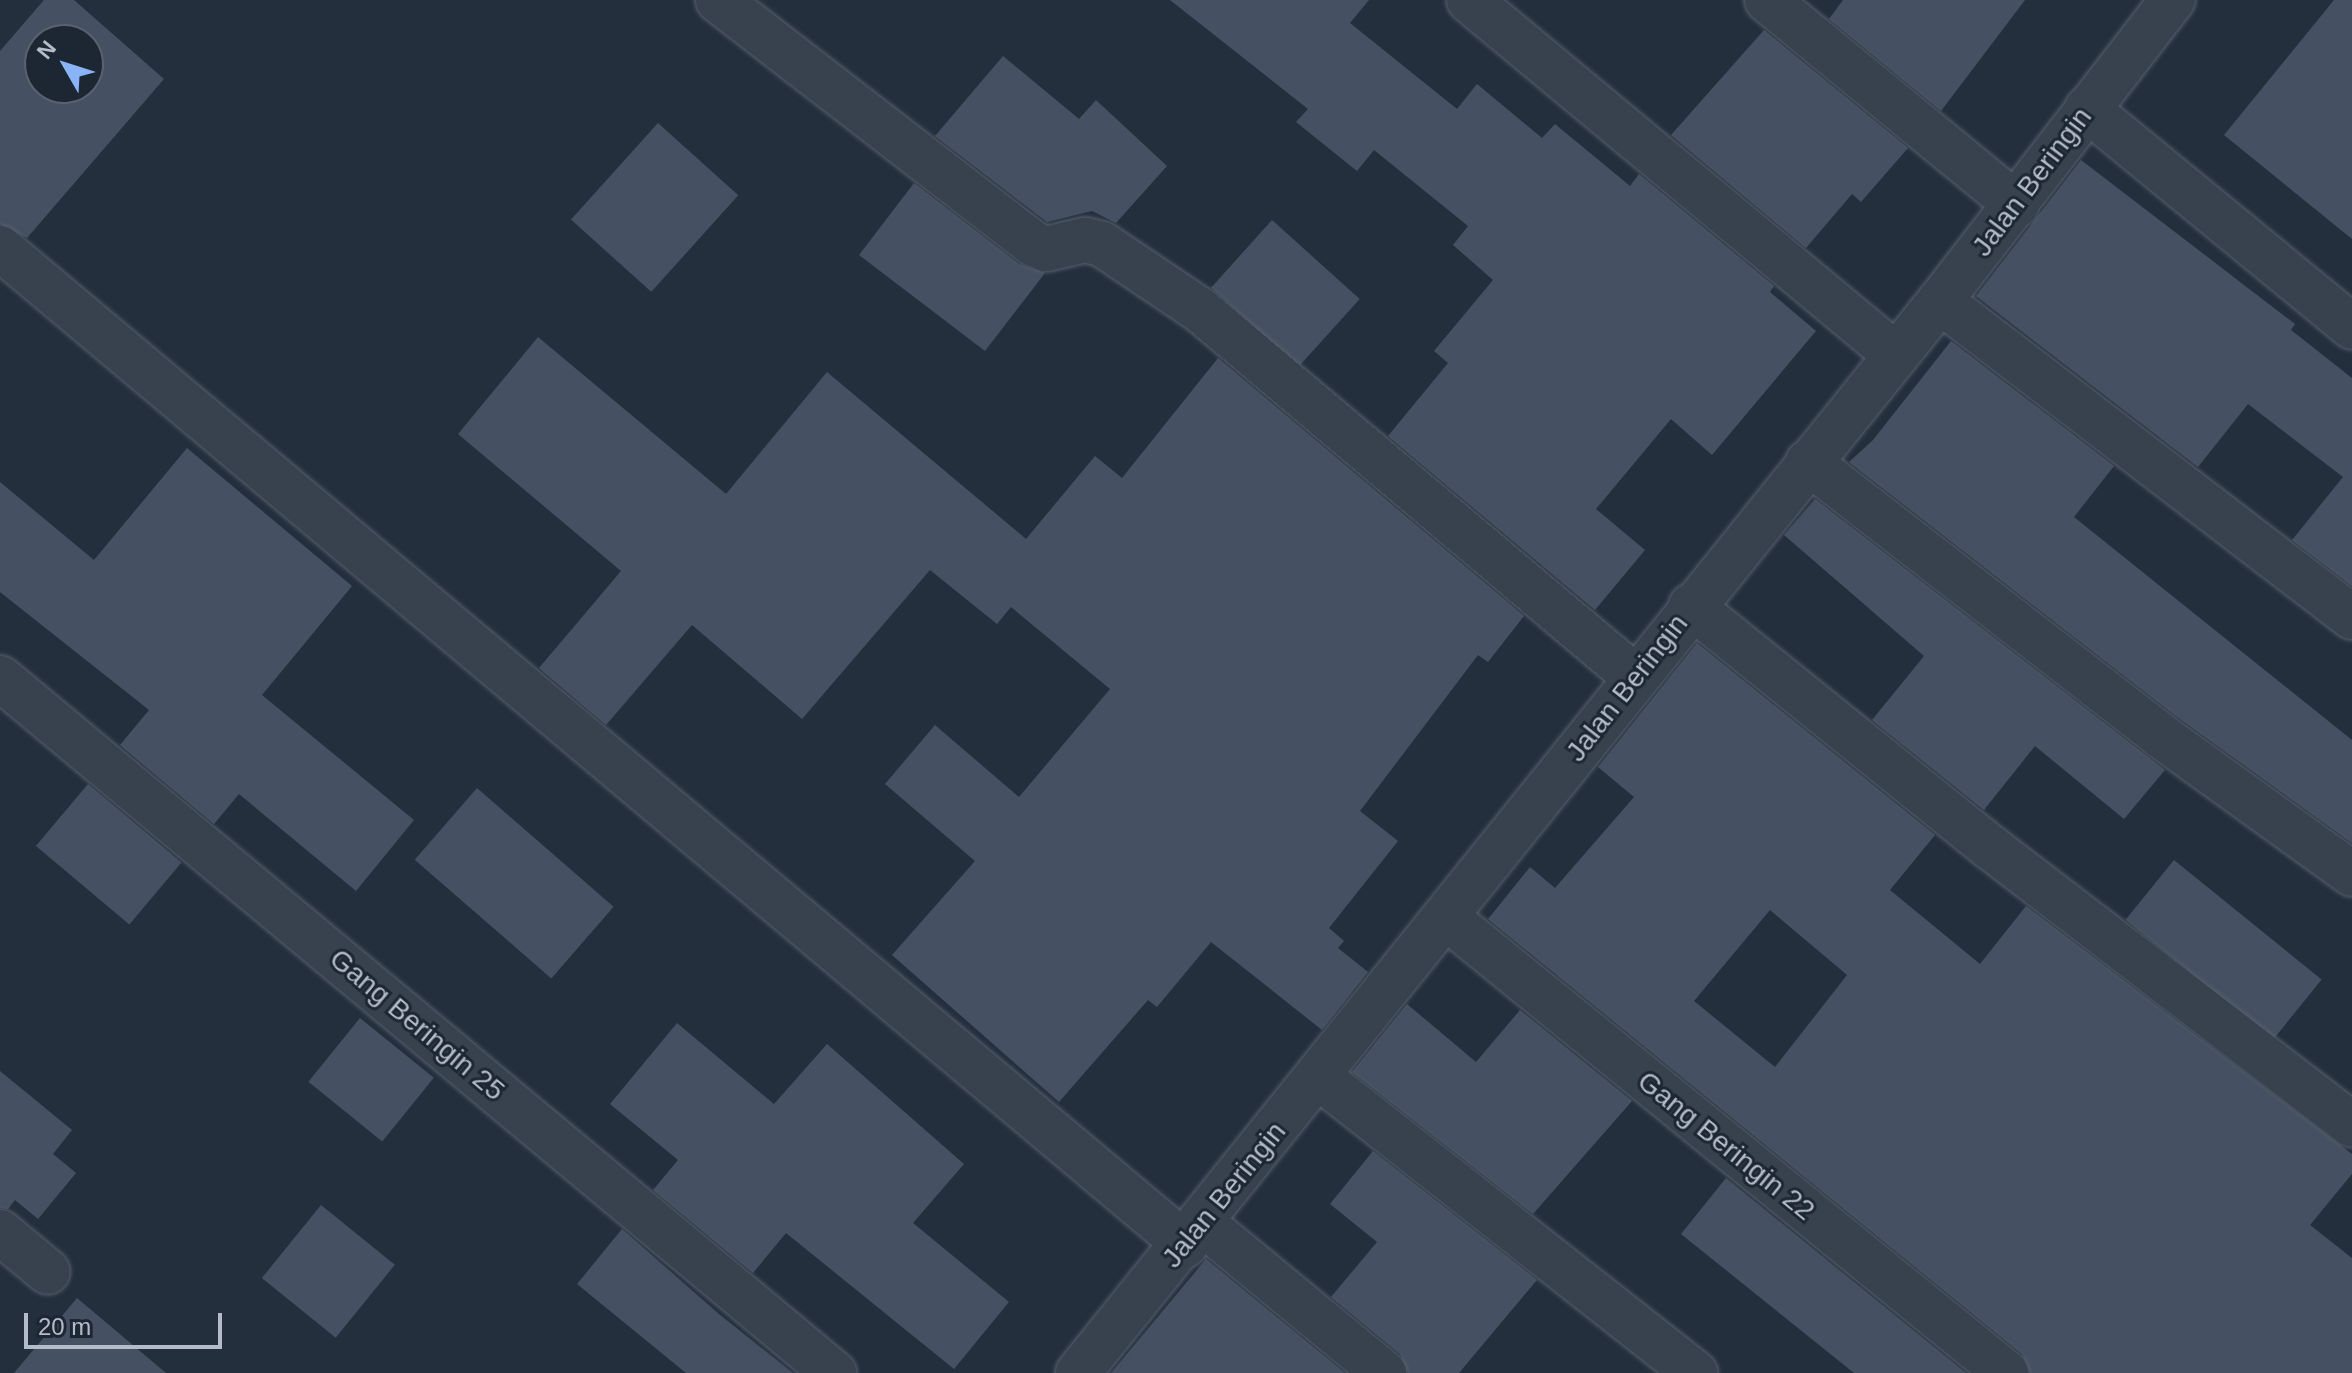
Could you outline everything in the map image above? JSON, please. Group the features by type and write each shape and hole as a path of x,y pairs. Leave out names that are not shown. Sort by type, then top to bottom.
{"street":[{"path":"718,0 1034,244 1046,249 1085,240 1102,244 1200,310 1635,677"},
{"path":"1469,0 1896,355"},
{"path":"1767,0 2017,205"},
{"name":"Jalan Beringin","path":"1078,1373 1194,1234 1691,606 2017,205 2087,109 2173,0"},
{"path":"2087,109 2352,327"},
{"path":"0,248 1194,1234 1384,1373"},
{"path":"1940,301 2352,617"},
{"path":"1808,462 2149,727 2352,874"},
{"path":"1691,606 1990,847 2352,1125"},
{"name":"Gang Beringin 25","path":"0,678 834,1373"},
{"name":"Gang Beringin 22","path":"1447,918 2006,1373"},
{"path":"1319,1077 1695,1373"},
{"path":"0,1232 48,1272"}],"building":[{"path":"44,0 74,0 101,24 24,24 24,104 104,104 104,26 164,79 27,238 0,224 0,51"},
{"path":"1170,0 1369,0 1350,23 1457,109 1477,84 1542,138 1555,124 1630,186 1639,174 1774,286 1770,292 1816,331 1712,455 1671,419 1596,509 1645,550 1595,610 1388,436 1448,363 1434,351 1493,280 1453,245 1468,226 1374,150 1357,171 1296,122 1308,109"},
{"path":"1843,0 2025,0 1941,111 1829,19"},
{"path":"2334,0 2352,0 2352,239 2224,135"},
{"path":"1764,30 1908,148 1861,202 1852,194 1806,248 1671,135"},
{"path":"1003,56 1079,119 1096,100 1167,166 1116,223 1092,211 1047,222 935,136"},
{"path":"658,123 738,195 651,292 571,220"},
{"path":"2081,160 2295,324 2291,330 2352,378 2352,586 2292,540 2343,477 2248,404 2198,467 1976,296"},
{"path":"914,183 1019,264 1045,273 985,351 859,255"},
{"path":"1272,220 1360,299 1299,367 1211,288"},
{"path":"538,337 726,494 827,372 1026,539 1095,456 1122,478 1218,358 1524,616 1488,662 1478,655 1360,811 1398,841 1329,928 1344,941 1338,948 1368,972 1322,1030 1211,942 1157,1007 1148,1000 1059,1102 892,955 975,861 885,784 935,725 1019,797 1110,689 1011,607 997,624 930,570 802,719 692,625 606,725 539,668 621,571 458,434"},
{"path":"1951,341 2114,466 2074,517 2352,740 2352,843 2176,716 1849,462 1873,440"},
{"path":"187,448 352,586 262,695 414,820 356,891 239,794 214,824 120,745 149,710 0,592 0,482 94,560"},
{"path":"1815,499 2165,770 2124,819 2035,746 1984,810 1872,720 1924,656 1784,535"},
{"path":"1697,643 1935,835 1890,890 1980,964 2026,906 2352,1154 2352,1174 2310,1225 2352,1258 2352,1373 2030,1373 2022,1354 1488,919 1530,867 1555,888 1634,797 1598,767","holes":["1770,910 1847,975 1775,1067 1694,1001"]},
{"path":"88,784 181,862 129,924 36,846"},
{"path":"477,788 614,907 551,978 415,860"},
{"path":"2174,860 2322,980 2273,1039 2126,920"},
{"path":"1407,1004 1476,1062 1520,1010 1632,1101 1533,1214 1352,1072"},
{"path":"360,1018 434,1078 382,1142 308,1082"},
{"path":"677,1023 774,1104 827,1044 964,1164 913,1223 1009,1302 954,1369 786,1233 753,1273 653,1190 678,1160 610,1104"},
{"path":"0,1071 72,1130 53,1154 76,1173 38,1219 15,1200 8,1209 0,1208"},
{"path":"1373,1151 1537,1280 1459,1373 1408,1373 1400,1354 1331,1297 1377,1242 1330,1204"},
{"path":"1726,1178 1966,1373 1854,1373 1681,1234"},
{"path":"321,1205 395,1265 336,1338 262,1278"},
{"path":"622,1229 719,1314 793,1373 686,1373 577,1284"},
{"path":"1206,1259 1345,1373 1111,1373"},
{"path":"77,1298 166,1373 14,1373"}]}
